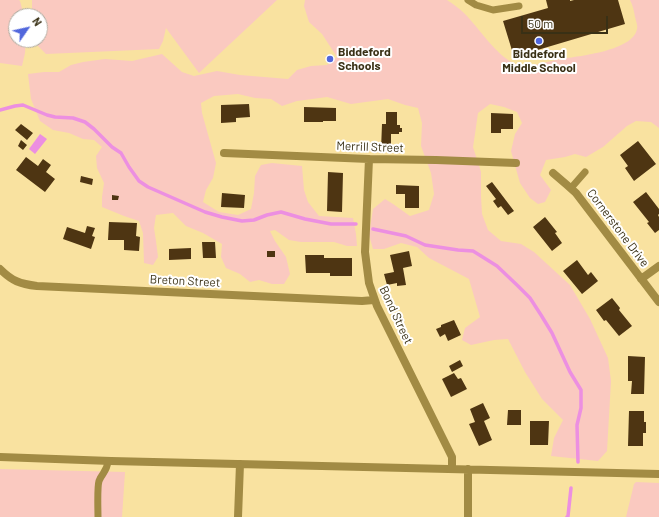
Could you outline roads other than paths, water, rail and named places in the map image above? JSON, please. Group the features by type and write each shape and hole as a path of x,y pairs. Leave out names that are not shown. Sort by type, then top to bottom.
{"street":[{"name":"Merrill Street","path":"224,153 516,163"},
{"name":"Bond Street","path":"369,159 366,252 369,283 374,300 452,457 452,469"},
{"name":"Cornerstone Drive","path":"553,173 576,193 659,302"},
{"path":"641,279 659,266"},
{"name":"Breton Street","path":"0,269 7,276 18,282 37,286 354,301 374,300"},
{"path":"0,457 108,461 659,474"},
{"path":"238,517 240,464"},
{"path":"468,469 468,517"}],"lane":[{"path":"468,0 476,5 493,10 519,6"},
{"path":"571,188 585,172"},
{"path":"98,517 99,484 100,479 107,469 108,461"}],"waterway":[{"path":"0,110 23,105 47,115 73,118 85,122 112,147 121,153 139,181 148,187 205,212 242,221 254,220 281,212 305,219 331,224 356,224"},
{"path":"373,229 406,236 425,245 473,251 497,266 530,298 552,333 570,372 581,390 581,408 577,425 578,462"},
{"path":"567,517 571,488"}],"place":[{"name":"Biddeford Middle School","path":"539,41"},
{"name":"Biddeford Schools","path":"330,59"}]}
